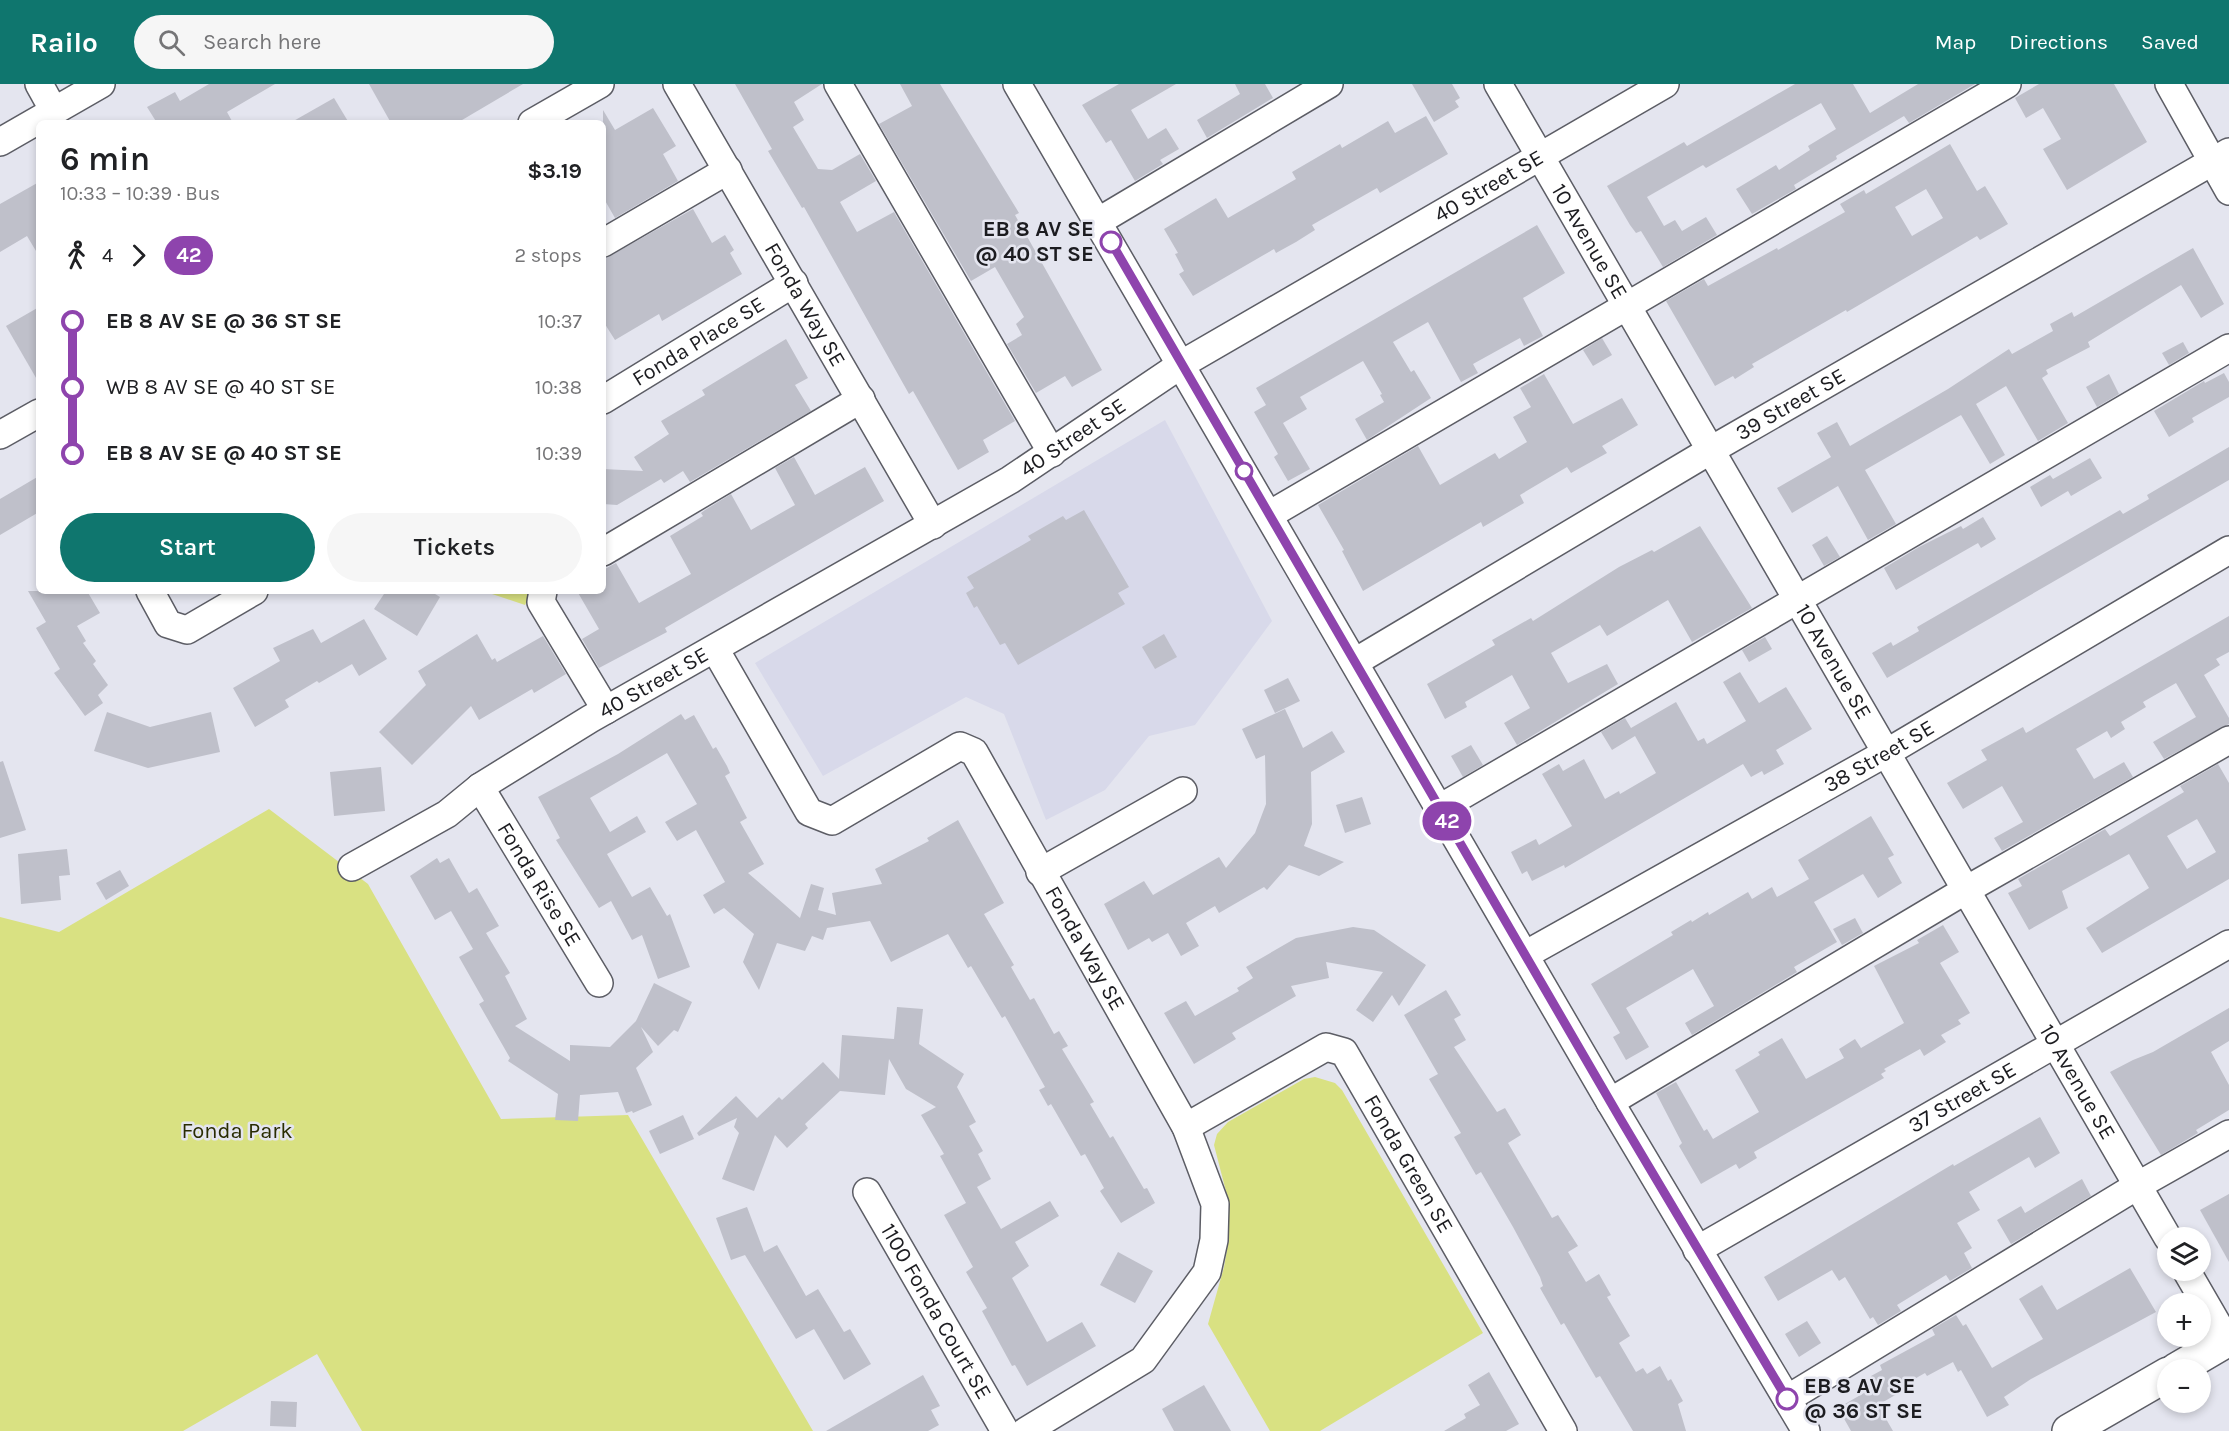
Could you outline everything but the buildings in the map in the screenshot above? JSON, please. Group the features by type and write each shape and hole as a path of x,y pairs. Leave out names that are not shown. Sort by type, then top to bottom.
{"main road":[{"path":"2196,1359 2228,1341"},
{"path":"2069,1431 2157,1380"}],"street":[{"path":"39,84 54,111"},
{"path":"38,120 101,84"},
{"path":"537,120 600,84"},
{"name":"Fonda Way SE","path":"676,84 933,525"},
{"path":"838,84 1052,453"},
{"path":"1017,84 1099,221 1697,1251 1806,1431"},
{"path":"1099,221 1329,84"},
{"name":"10 Avenue SE","path":"1498,84 2162,1227"},
{"name":"40 Street SE","path":"352,867 447,814 480,787 606,710 933,525 1052,453 1182,364 1665,84"},
{"path":"1269,515 2007,84"},
{"path":"2169,84 2221,157 2229,190"},
{"path":"0,142 36,121"},
{"name":"39 Street SE","path":"1355,662 1711,450 2221,157"},
{"path":"606,241 728,170"},
{"name":"Fonda Place SE","path":"606,398 794,283"},
{"path":"1440,808 2229,348"},
{"path":"606,550 861,399"},
{"path":"0,435 36,415"},
{"name":"38 Street SE","path":"1525,955 1886,753 2229,550"},
{"path":"152,594 168,624 187,630 249,594"},
{"path":"542,594 541,602 606,710"},
{"name":"Fonda Way SE","path":"715,649 809,812 832,821 960,746 974,752 1186,1127 1215,1204 1214,1240 1207,1272 1143,1360 1026,1431"},
{"path":"1610,1102 1966,890 2229,740"},
{"name":"Fonda Rise SE","path":"480,787 599,983"},
{"path":"1040,872 1183,791"},
{"name":"37 Street SE","path":"1697,1251 2229,944"},
{"name":"Fonda Green SE","path":"1186,1127 1326,1047 1344,1052 1563,1431"},
{"path":"1787,1399 2138,1186 2229,1134"},
{"name":"1100 Fonda Court SE","path":"867,1192 1005,1431"},
{"path":"2193,1281 2228,1341"}],"shaded area":[{"path":"1165,420 1272,621 1195,725 1149,736 1105,790 1046,820 1004,714 966,697 823,776 755,663"}],"green space":[{"path":"492,594 530,594 525,605"},
{"name":"Fonda Park","path":"269,809 368,884 501,1119 628,1115 813,1431 362,1431 317,1354 183,1431 0,1431 0,917 59,932"},
{"path":"1315,1077 1335,1083 1342,1090 1483,1333 1320,1431 1270,1431 1208,1324 1224,1267 1229,1238 1229,1203 1214,1145 1217,1134 1228,1122 1304,1079"}],"bus line":[{"name":"42","path":"1111,242 1697,1251 1787,1399"}],"place":[{"name":"EB 8 AV SE @ 40 ST SE","path":"1111,242"},
{"name":"EB 8 AV SE @ 36 ST SE","path":"1787,1399"}]}
